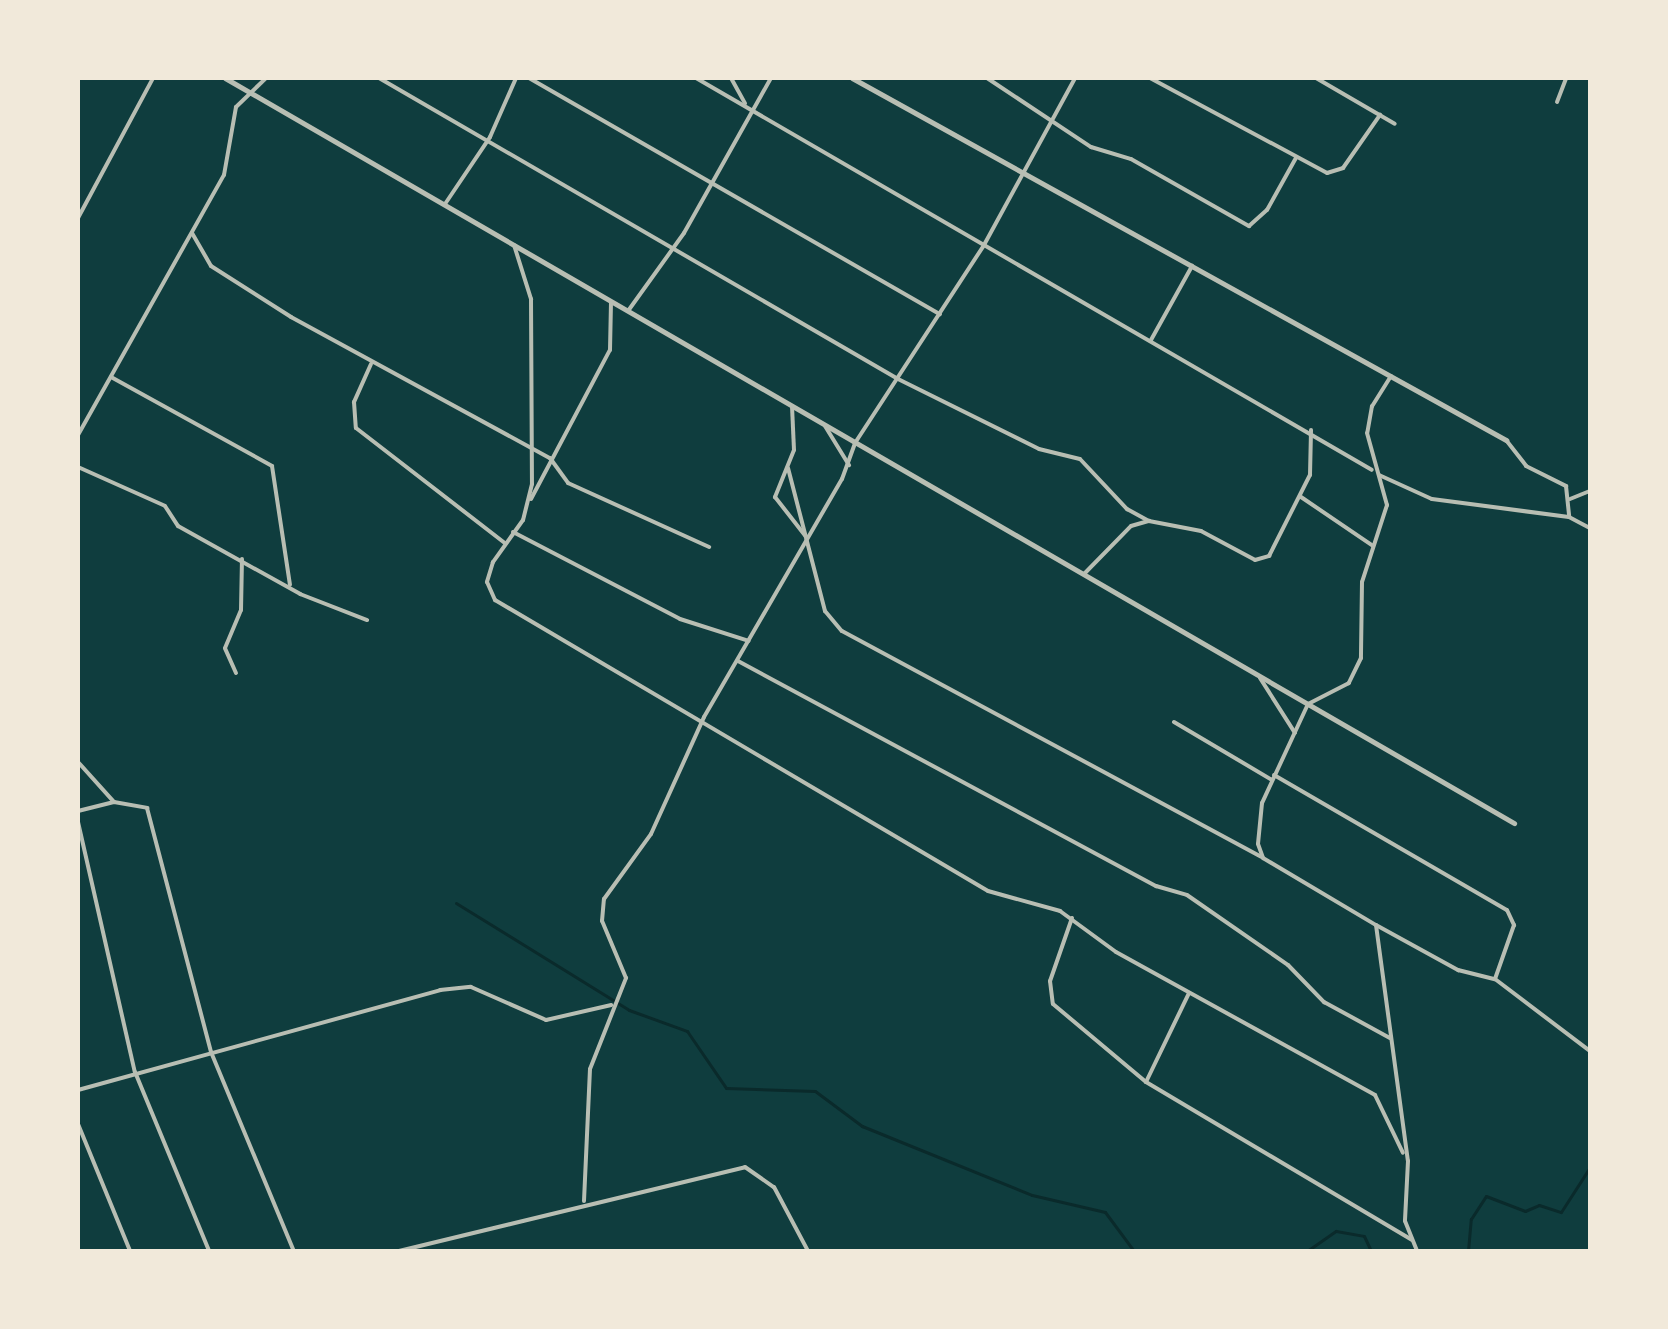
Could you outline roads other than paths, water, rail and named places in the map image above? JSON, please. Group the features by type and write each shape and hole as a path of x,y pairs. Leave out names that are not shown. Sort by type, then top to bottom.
{"street":[{"path":"78,218 153,78"},
{"path":"225,78 1514,823"},
{"path":"78,435 224,175 246,91 266,78"},
{"path":"379,78 490,137 677,245 898,379 1039,449 1080,459 1127,509 1149,521 1201,531 1260,560 1301,497 1313,465 1311,430"},
{"path":"445,205 490,137 516,78"},
{"path":"529,78 940,314"},
{"path":"696,78 1311,430 1377,473 1432,499 1569,517 1590,528"},
{"path":"731,78 749,107"},
{"path":"628,311 677,245 757,112 771,78"},
{"path":"852,78 1506,440 1526,466 1561,481 1569,500 1569,517"},
{"path":"987,78 1054,116 1091,147 1131,159 1249,226 1267,210 1296,158"},
{"path":"584,1201 584,1106 611,1005 625,968 600,909 651,834 704,717 849,465 855,443 984,245 1020,171 1075,78"},
{"path":"1150,78 1327,173 1343,168 1380,115"},
{"path":"1316,78 1395,124"},
{"path":"1557,102 1566,78"},
{"path":"192,233 211,266 371,364 529,446 555,464 568,483 709,547"},
{"path":"514,245 531,299 531,500"},
{"path":"1151,340 1192,266"},
{"path":"611,302 610,350 555,464 505,543 487,582 495,600 704,717 771,765 988,891 1072,918 1189,993 1375,1095 1403,1153"},
{"path":"371,364 354,402 356,428 505,543"},
{"path":"1263,858 1255,832 1273,777 1308,704 1354,676 1364,643 1362,582 1387,505 1377,473 1369,421 1391,376"},
{"path":"111,377 272,466 290,585"},
{"path":"792,406 796,441 776,505 808,537"},
{"path":"824,424 849,465"},
{"path":"78,467 165,506 178,526 290,585 367,620"},
{"path":"788,468 825,611 842,631 1263,858 1458,970 1495,979 1590,1051"},
{"path":"1569,500 1590,491"},
{"path":"1301,497 1373,546"},
{"path":"1084,575 1131,526 1149,521"},
{"path":"513,532 680,619 750,641"},
{"path":"236,673 225,642 241,610 242,559"},
{"path":"738,661 1156,886 1187,895 1288,965 1324,1002 1390,1038"},
{"path":"1258,676 1295,733"},
{"path":"1174,722 1507,910 1514,925 1495,979"},
{"path":"78,762 114,802"},
{"path":"78,811 114,802 143,805 152,820 211,1052 294,1251"},
{"path":"78,822 135,1072 209,1251"},
{"path":"1072,918 1048,997 1146,1082 1412,1240"},
{"path":"1376,925 1412,1240 1417,1251"},
{"path":"78,1090 135,1072 460,987 546,1020 611,1005"},
{"path":"1146,1082 1189,993"},
{"path":"78,1124 130,1251"},
{"path":"399,1251 584,1201 745,1167 774,1187 808,1251"}],"waterway":[{"path":"456,903 629,1010 687,1031 726,1088 815,1091 862,1126 1032,1195 1105,1212 1134,1251"},
{"path":"1468,1251 1471,1219 1486,1196 1525,1211 1539,1205 1561,1212 1590,1167"},
{"path":"1307,1251 1336,1231 1364,1236 1371,1251"}]}
